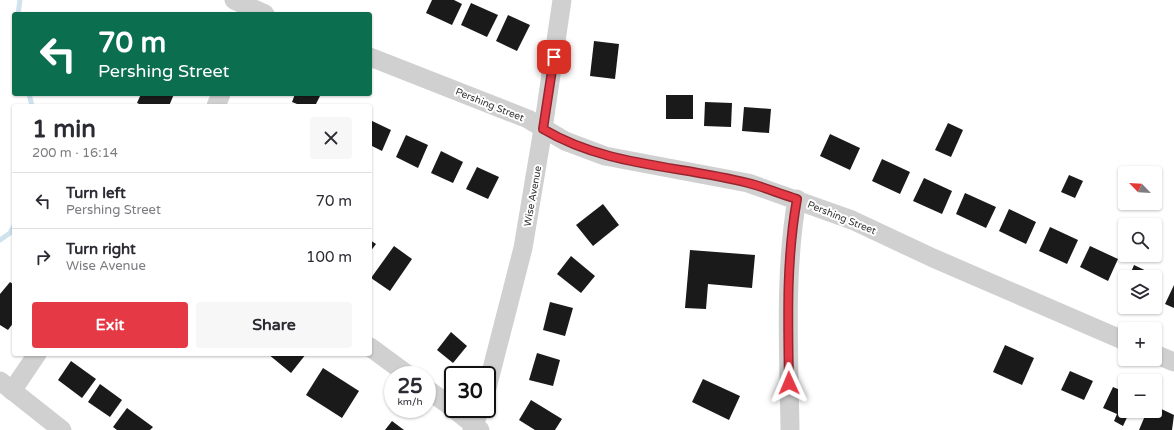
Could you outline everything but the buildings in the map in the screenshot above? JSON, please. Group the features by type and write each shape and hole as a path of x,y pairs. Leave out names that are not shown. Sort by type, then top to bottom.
{"street":[{"path":"234,0 261,12"},
{"name":"Wise Avenue","path":"493,366 523,248 543,129 562,0"},
{"name":"Pershing Street","path":"372,57 528,119 565,141 606,156 748,183 797,199 852,220 933,258 1118,338"},
{"path":"790,430 788,305 791,233 797,199"},
{"path":"372,348 396,366"},
{"path":"35,356 6,386 62,430"},
{"path":"1162,357 1174,362"},
{"path":"468,418 476,424"}],"waterway":[{"path":"18,12 20,0"},
{"path":"30,96 32,104"},
{"path":"0,240 10,233 12,230"}],"route":[{"path":"554,57 543,129 565,141 606,156 748,183 797,199 791,233 788,305 789,383"}]}
